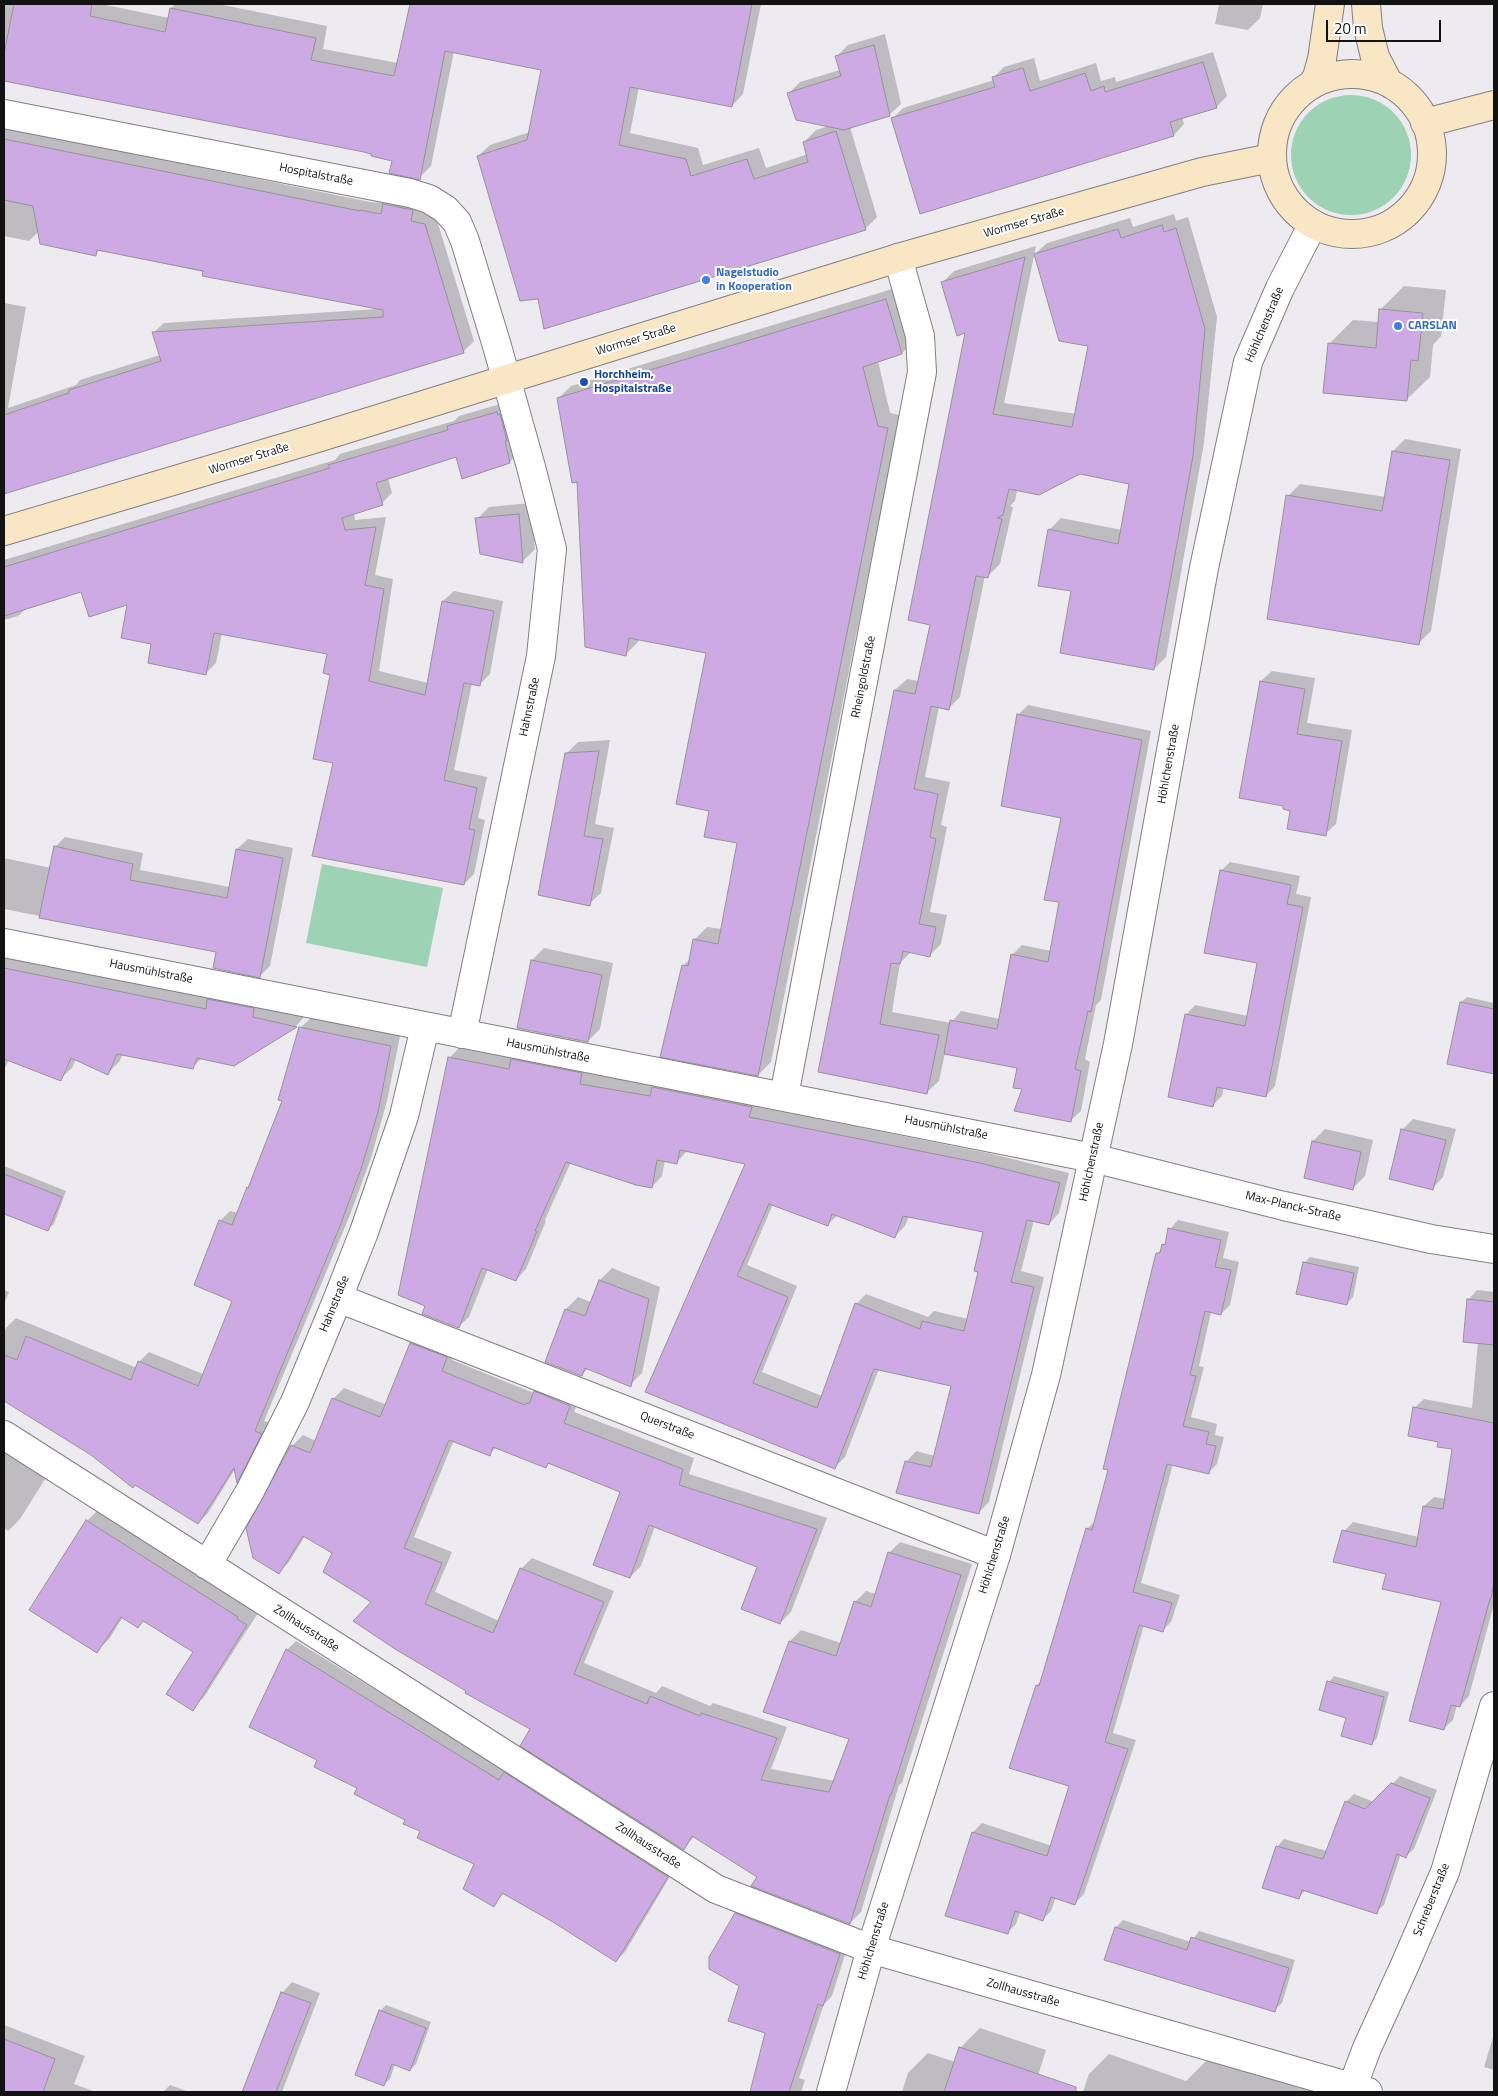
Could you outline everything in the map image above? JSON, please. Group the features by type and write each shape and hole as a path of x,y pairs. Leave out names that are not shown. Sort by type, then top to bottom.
{"main road":[{"path":"1313,83 1317,77 1322,59 1330,4"},
{"path":"1366,4 1368,28 1375,57 1388,82"},
{"path":"1368,75 1388,82 1410,99 1419,110 1425,123 1432,146 1431,169 1423,192 1403,216 1390,225 1375,231 1351,235 1335,233 1313,224 1294,211 1276,181 1271,158 1273,136 1281,115 1295,97 1313,83 1330,76 1368,75"},
{"path":"1425,123 1494,105"},
{"name":"Wormser Straße","path":"4,531 506,380 898,258 1202,172 1271,158"}],"street":[{"name":"Hospitalstraße","path":"4,114 390,190 429,199 446,208 457,222 468,251 506,380"},
{"name":"Höhlchenstraße","path":"831,2092 871,1949 996,1555 1046,1375 1118,1044 1204,568 1248,362 1280,288 1313,224"},
{"name":"Rheingoldstraße","path":"784,1096 922,372 920,336 898,258"},
{"name":"Hahnstraße","path":"462,1034 541,656 552,550 532,467 506,380"},
{"name":"Hausmühlstraße","path":"4,943 1093,1158"},
{"name":"Hahnstraße","path":"207,1565 250,1490 295,1402 338,1298 364,1232 401,1124 425,1027"},
{"name":"Max-Planck-Straße","path":"1093,1158 1284,1206 1431,1239 1494,1248"},
{"name":"Querstraße","path":"338,1298 996,1555"},
{"name":"Zollhausstraße","path":"4,1435 716,1890 871,1949 1360,2090"},
{"name":"Schreberstraße","path":"1360,2090 1367,2048 1445,1872 1494,1706"}],"green space":[{"path":"1351,95 1374,100 1384,105 1393,113 1401,122 1406,132 1411,155 1406,178 1401,188 1393,197 1384,205 1374,210 1351,215 1328,210 1318,205 1309,197 1301,188 1296,178 1291,155 1296,132 1301,122 1309,113 1318,105 1328,100"},
{"path":"322,864 443,888 427,967 306,943"}],"building":[{"path":"14,4 92,4 90,16 165,32 170,8 316,38 311,60 394,76 410,4 752,4 732,107 630,87 619,145 686,159 691,176 747,159 754,179 808,162 803,142 836,131 866,230 544,329 538,299 520,301 477,156 527,140 541,70 445,51 420,180 389,173 392,161 371,156 371,154 364,152 4,81 4,54"},
{"path":"874,45 890,116 844,130 796,120 787,93 841,76 835,56"},
{"path":"1203,62 1217,108 1170,122 1174,136 920,214 891,118 995,87 992,77 1023,68 1030,91 1085,73 1091,91 1104,86 1105,92"},
{"path":"4,139 360,211 381,214 383,204 413,210 411,221 425,224 464,353 4,494 4,415 69,393 69,390 161,361 152,332 383,317 383,310 202,276 203,271 97,250 96,256 40,244 33,206 4,200"},
{"path":"1162,225 1164,232 1176,228 1205,329 1193,456 1154,670 1060,653 1071,591 1038,586 1048,529 1118,544 1129,484 1080,474 1039,495 1009,489 1003,515 997,518 1002,519 988,578 976,576 949,710 931,706 914,789 938,794 930,837 936,839 919,924 936,927 930,957 903,951 900,964 891,963 880,1024 939,1035 927,1094 818,1072 894,690 915,694 930,625 908,620 965,333 957,336 941,282 1025,257 993,414 1072,427 1088,346 1059,341 1034,254 1118,229 1121,238"},
{"path":"886,299 902,354 863,367 878,426 888,428 758,1076 660,1057 682,965 688,966 693,939 718,944 737,843 704,837 709,811 676,804 706,653 629,638 626,656 585,647 577,482 572,483 557,398"},
{"path":"1379,309 1423,313 1418,361 1411,360 1407,401 1323,393 1328,343 1376,348"},
{"path":"497,412 498,415 500,414 507,441 505,441 510,463 462,479 456,457 376,483 383,505 342,518 345,530 376,527 365,585 384,589 369,681 425,695 442,601 494,611 480,686 464,683 444,780 477,788 469,829 475,830 464,885 312,856 333,763 313,759 330,675 323,673 327,654 214,633 206,675 148,663 151,644 121,638 127,605 89,617 81,592 4,616 4,567 330,468 328,465 448,430 447,426"},
{"path":"1392,451 1450,460 1419,645 1267,619 1286,495 1382,511"},
{"path":"519,514 523,563 480,554 475,518"},
{"path":"1260,681 1305,689 1297,734 1342,741 1326,836 1287,829 1290,811 1283,809 1283,806 1239,798"},
{"path":"1017,714 1142,740 1091,1012 1088,1011 1075,1069 1081,1071 1071,1122 1014,1111 1022,1089 1013,1088 1017,1068 944,1054 950,1020 997,1029 1011,954 1048,962 1059,902 1044,900 1061,818 1001,806"},
{"path":"599,751 584,836 603,839 590,906 538,895 565,753"},
{"path":"54,846 133,864 130,880 227,898 236,849 283,858 260,978 213,968 216,952 39,918"},
{"path":"1220,870 1291,885 1287,904 1303,907 1266,1097 1217,1087 1213,1107 1168,1097 1185,1014 1245,1026 1257,963 1204,953"},
{"path":"531,960 602,975 588,1042 517,1028"},
{"path":"4,968 206,1009 207,999 254,1008 253,1017 297,1027 234,1066 197,1058 193,1069 117,1054 108,1075 71,1058 61,1081 4,1059"},
{"path":"1460,1002 1494,1009 1494,1074 1447,1064"},
{"path":"299,1027 391,1046 378,1112 361,1169 340,1226 255,1431 262,1434 237,1483 234,1468 198,1524 135,1485 133,1488 91,1455 4,1401 4,1355 17,1360 26,1336 131,1380 138,1361 198,1386 232,1301 194,1285 219,1220 232,1225 248,1188 282,1101 278,1100"},
{"path":"448,1057 509,1069 511,1059 582,1073 580,1084 650,1096 652,1087 752,1107 749,1117 980,1163 1060,1183 1049,1225 1027,1220 1011,1282 1034,1287 979,1514 896,1493 905,1461 931,1467 951,1386 874,1369 835,1469 645,1392 745,1164 680,1150 677,1164 657,1160 652,1188 636,1185 566,1162 535,1231 537,1231 516,1281 482,1268 459,1328 422,1314 425,1306 398,1295","holes":["769,1204 828,1226 832,1214 895,1238 903,1216 983,1232 974,1271 978,1272 964,1331 922,1321 920,1329 855,1303 817,1408 753,1383 788,1297 737,1276"]},
{"path":"1401,1129 1446,1140 1433,1190 1389,1179"},
{"path":"1312,1141 1361,1152 1353,1190 1304,1178"},
{"path":"4,1174 62,1197 48,1231 4,1214"},
{"path":"1168,1228 1221,1240 1215,1267 1231,1270 1221,1315 1205,1311 1190,1375 1196,1376 1183,1426 1209,1432 1206,1444 1216,1446 1209,1474 1167,1464 1133,1592 1172,1603 1163,1632 1139,1625 1105,1742 1128,1749 1075,1905 1051,1897 1043,1921 1015,1911 1008,1934 945,1916 972,1832 1047,1856 1069,1786 1009,1768 1036,1685 1039,1686 1086,1528 1092,1530 1108,1470 1103,1469 1156,1253 1160,1253 1162,1244 1165,1245"},
{"path":"1303,1262 1354,1273 1347,1305 1296,1294"},
{"path":"599,1280 649,1299 631,1387 585,1368 582,1376 545,1362 565,1309 585,1316"},
{"path":"1467,1299 1494,1302 1494,1345 1463,1342"},
{"path":"410,1343 447,1357 442,1371 525,1405 526,1403 529,1404 534,1391 570,1406 564,1423 683,1469 679,1485 817,1529 780,1624 741,1609 757,1567 649,1525 630,1578 593,1565 620,1492 548,1463 546,1468 493,1447 490,1456 449,1440 404,1548 442,1563 425,1604 493,1633 520,1568 604,1602 574,1674 647,1704 650,1696 700,1716 701,1713 777,1738 761,1780 829,1792 849,1739 763,1712 789,1641 836,1656 854,1601 871,1607 888,1552 961,1575 850,1924 751,1886 757,1877 692,1836 684,1850 520,1746 530,1729 465,1693 466,1691 395,1649 353,1621 371,1602 323,1572 332,1553 303,1536 279,1574 253,1558 246,1528 291,1445 310,1453 332,1398 380,1417"},
{"path":"1413,1407 1494,1423 1494,1580 1491,1599 1460,1707 1451,1705 1444,1730 1409,1721 1441,1602 1382,1589 1386,1574 1333,1562 1342,1530 1416,1547 1423,1506 1443,1509 1452,1449 1437,1447 1438,1442 1408,1436"},
{"path":"86,1520 238,1617 237,1619 247,1625 193,1711 166,1694 193,1652 143,1621 138,1628 121,1617 97,1653 29,1610"},
{"path":"286,1649 499,1780 504,1772 668,1877 616,1962 553,1922 502,1893 494,1907 463,1889 474,1864 417,1838 420,1831 403,1824 405,1820 354,1794 357,1788 314,1767 317,1760 249,1727"},
{"path":"1327,1681 1384,1697 1372,1745 1341,1736 1346,1718 1319,1710"},
{"path":"1391,1783 1430,1798 1406,1858 1397,1854 1377,1914 1302,1890 1299,1899 1262,1888 1276,1846 1323,1859 1345,1801 1365,1809"},
{"path":"735,1913 840,1954 823,2006 818,2004 789,2092 750,2092 765,2033 728,2021 739,1986 709,1969 709,1957"},
{"path":"1115,1927 1187,1950 1191,1937 1289,1968 1275,2012 1104,1960"},
{"path":"281,1992 311,2003 276,2092 242,2092"},
{"path":"379,2010 426,2028 410,2071 392,2064 384,2086 355,2075"},
{"path":"4,2039 55,2059 43,2092 4,2092"},
{"path":"959,2047 1076,2087 1076,2092 944,2092"}],"place":[{"name":"Nagelstudio in Kooperation","path":"706,280"},
{"name":"CARSLAN","path":"1398,326"},
{"name":"Horchheim, Hospitalstraße","path":"584,382"}]}
